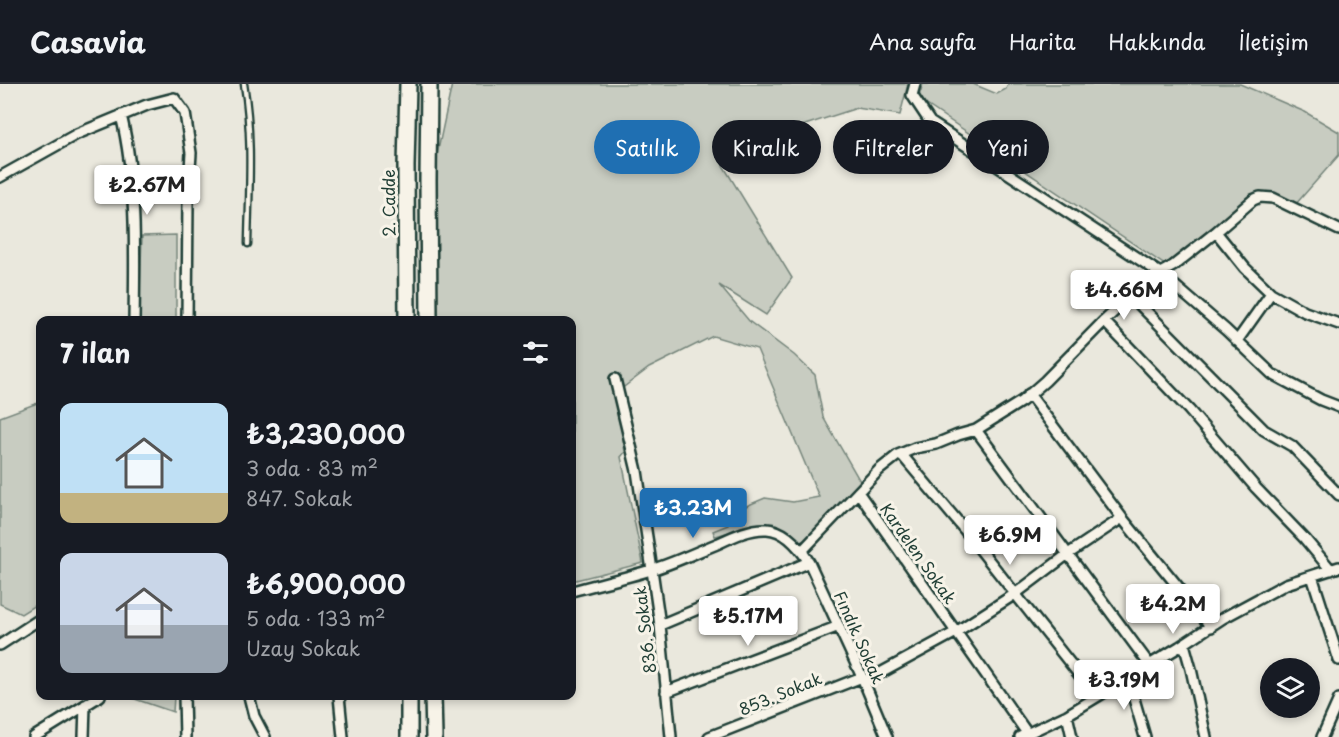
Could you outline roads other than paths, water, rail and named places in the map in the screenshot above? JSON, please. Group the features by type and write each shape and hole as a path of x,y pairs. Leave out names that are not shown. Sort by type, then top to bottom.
{"main road":[{"name":"2. Cadde","path":"407,316 408,84"},
{"path":"429,84 429,316"},
{"path":"409,700 409,737"},
{"path":"433,700 434,737"}],"street":[{"path":"915,84 912,96 930,122 1160,273 1272,374 1339,407"},
{"path":"0,177 77,134 147,105 174,98 184,113 191,153 188,201 187,316"},
{"path":"122,115 128,142 132,198 135,260 134,316"},
{"path":"802,551 879,470 901,454 976,430 1022,401 1148,280 1173,266 1252,200 1260,197 1273,198 1339,230"},
{"path":"1216,232 1245,267 1271,293 1305,312 1339,324"},
{"path":"1237,341 1271,293"},
{"path":"1131,296 1264,430 1292,446 1339,495"},
{"path":"1024,735 1067,715 1286,584 1335,569 1256,488 1189,411 1104,321"},
{"name":"836. Sokak","path":"615,379 637,471 660,625 671,737"},
{"path":"1029,394 1122,518 1211,627"},
{"path":"976,430 1149,664"},
{"path":"901,454 964,529 1096,696"},
{"name":"Kardelen Sokak","path":"858,492 956,632 1024,735"},
{"path":"863,679 956,632 1016,594 1068,554 1122,518"},
{"name":"Fındık Sokak","path":"576,590 652,570 734,536 756,530 770,529 778,532 794,542 809,562 887,737"},
{"path":"660,625 809,562"},
{"path":"1312,576 1339,660"},
{"path":"0,645 36,622"},
{"path":"666,692 839,626"},
{"path":"1184,644 1206,737"},
{"path":"1128,678 1145,737"},
{"name":"853. Sokak","path":"715,736 863,679"},
{"path":"1322,737 1339,699"},
{"path":"34,737 93,700"},
{"path":"184,700 184,737"},
{"path":"250,700 254,716 265,737"},
{"path":"339,700 343,737"},
{"path":"84,737 85,705"},
{"path":"1067,715 1072,737"}],"lane":[{"path":"243,84 251,144 248,244"}]}
